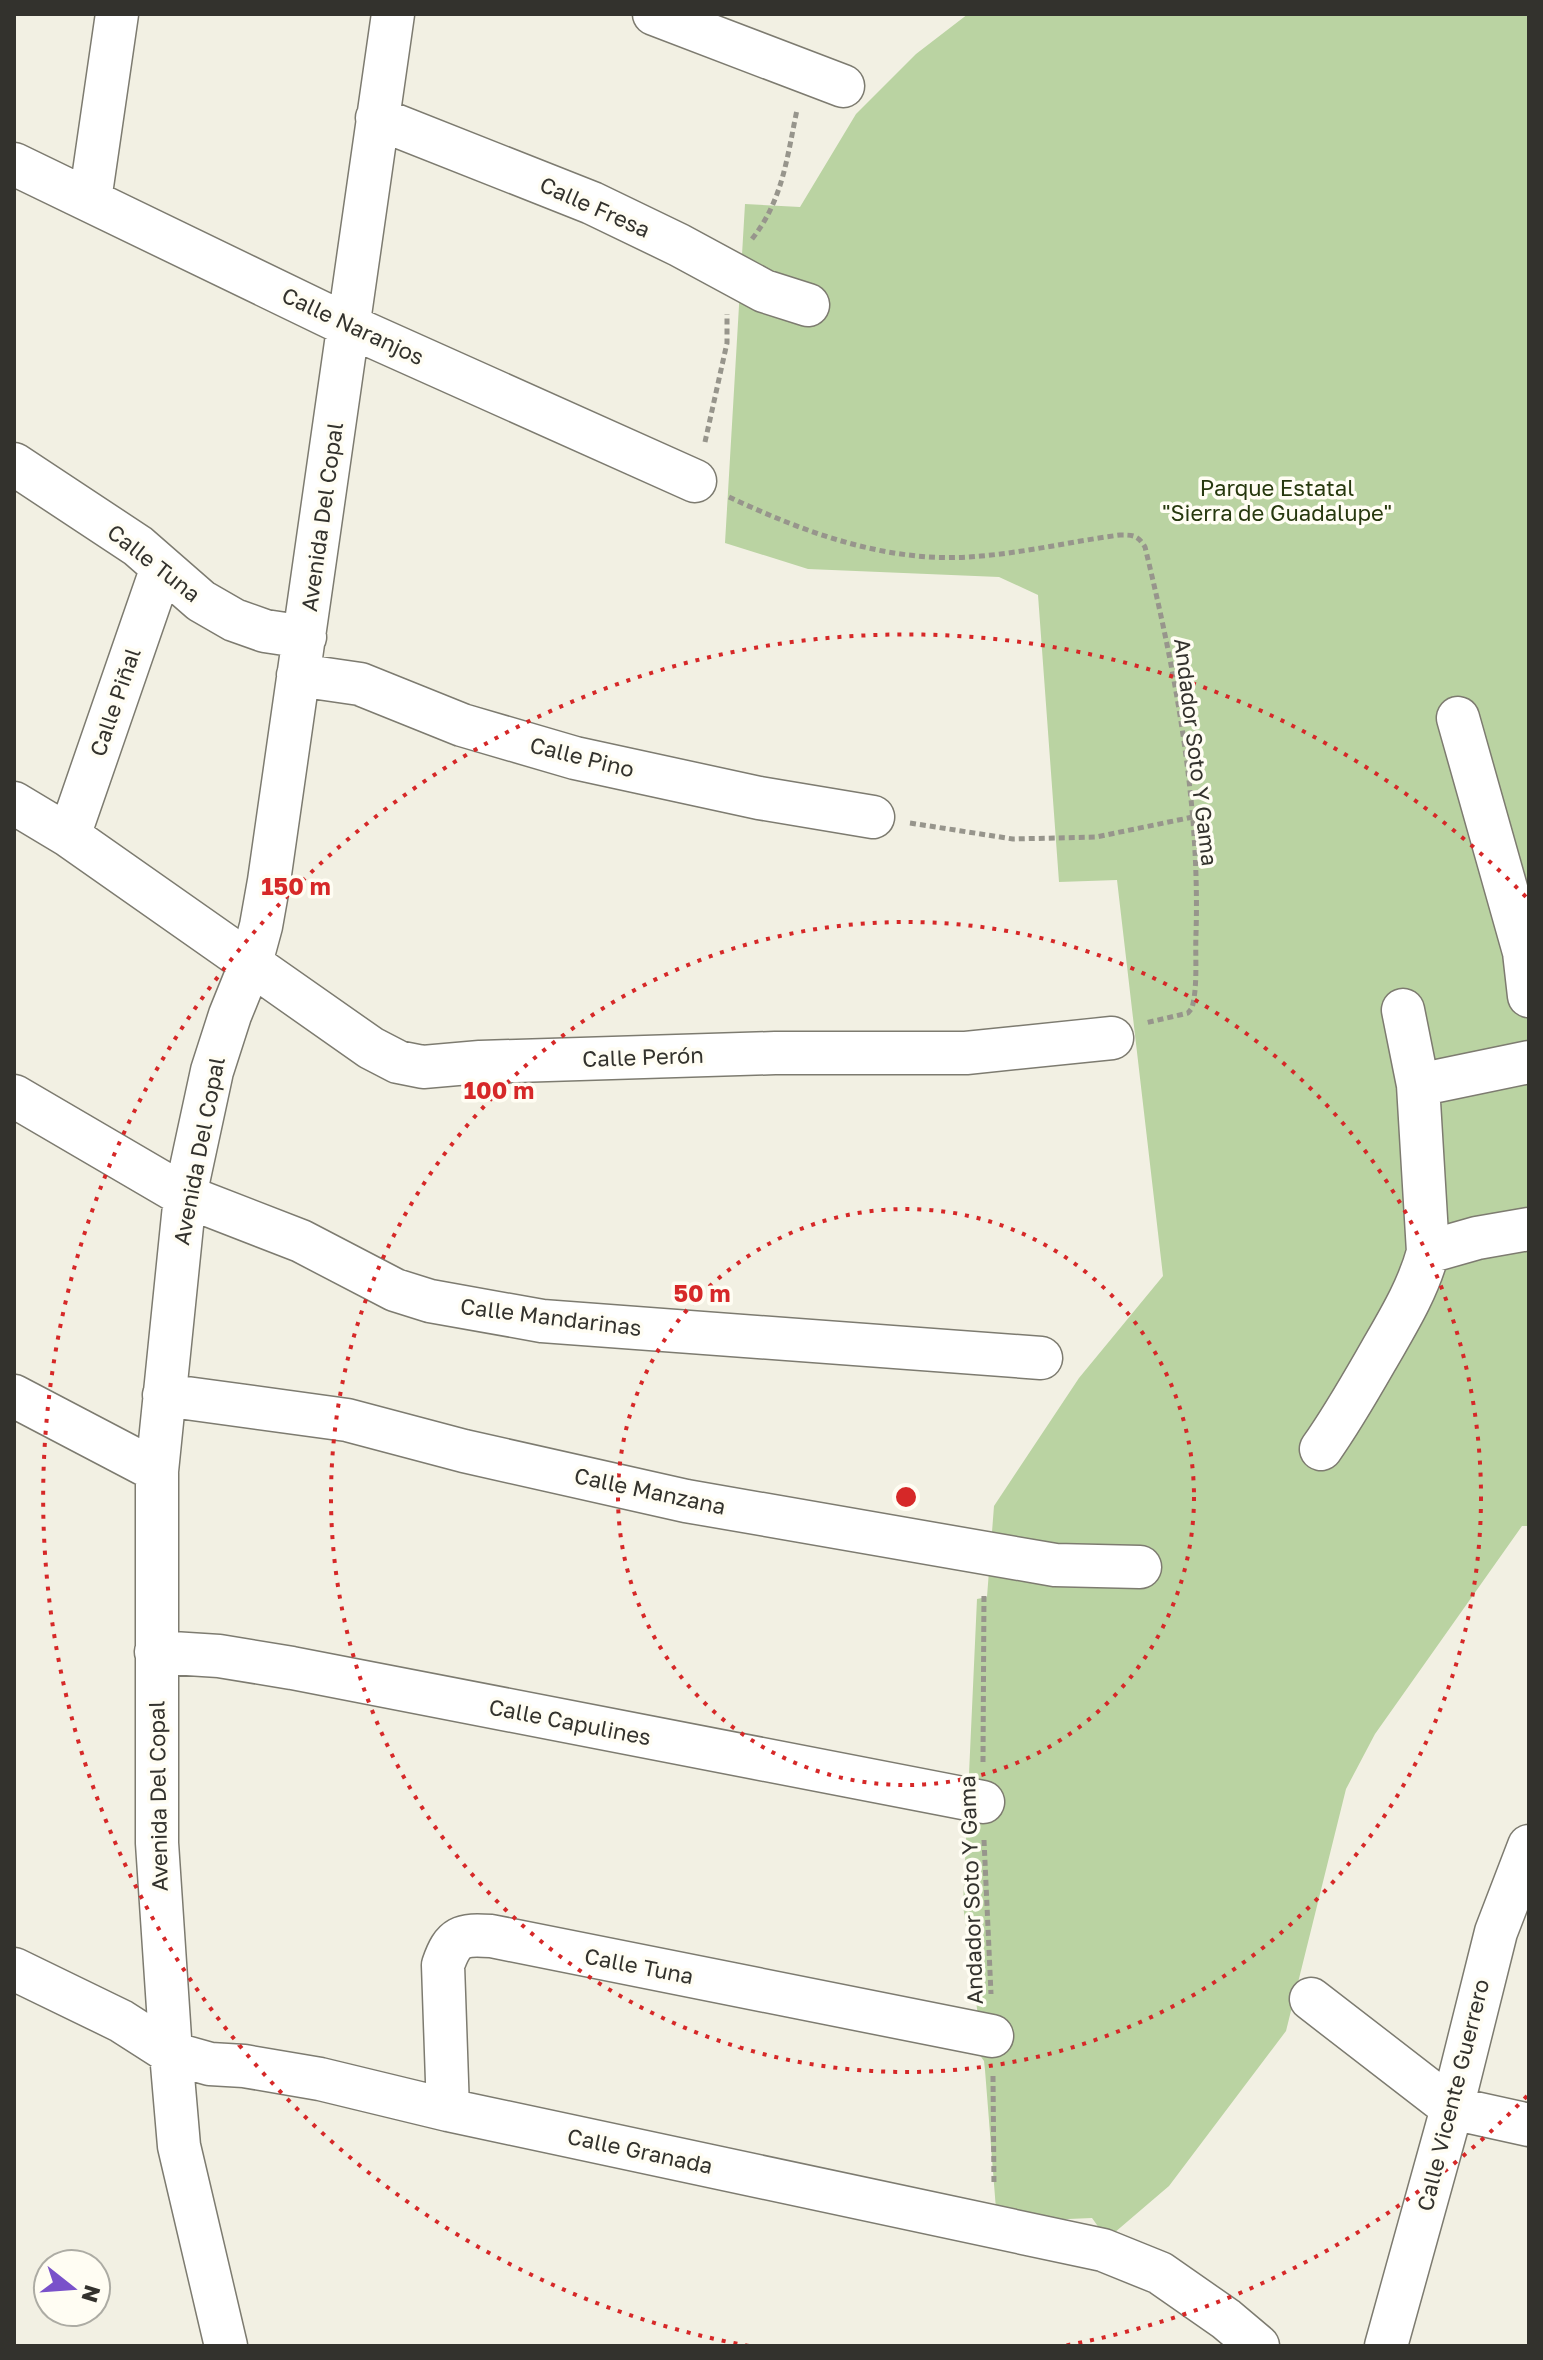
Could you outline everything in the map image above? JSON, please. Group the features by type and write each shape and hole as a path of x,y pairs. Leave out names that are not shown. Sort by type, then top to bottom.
{"street":[{"path":"90,200 117,14"},
{"name":"Avenida Del Copal","path":"226,2346 179,2146 171,2053 157,1843 157,1471 185,1196 212,1071 251,963 269,881 393,14"},
{"path":"654,14 824,80"},
{"name":"Calle Fresa","path":"377,118 592,203 764,291 808,305"},
{"name":"Calle Naranjos","path":"14,164 349,326 695,481"},
{"name":"Calle Tuna","path":"14,464 138,546 201,601 234,620 265,631 301,656"},
{"name":"Calle Piñal","path":"69,836 162,567"},
{"name":"Calle Pino","path":"301,656 360,684 462,725 575,758 759,798 873,817"},
{"path":"1458,718 1524,952 1529,996"},
{"name":"Calle Perón","path":"14,803 69,836 371,1048 398,1062 423,1067 480,1062 775,1053 966,1053 1112,1038"},
{"path":"1321,1449 1346,1414 1409,1302 1421,1278 1428,1252 1418,1085 1403,1010"},
{"path":"1418,1085 1529,1062"},
{"name":"Calle Mandarinas","path":"14,1096 185,1196 301,1241 395,1290 430,1301 542,1321 1041,1358"},
{"path":"1428,1252 1477,1238 1529,1229"},
{"name":"Calle Manzana","path":"164,1395 347,1420 464,1451 686,1501 1055,1565 1140,1567"},
{"path":"14,1396 157,1471"},
{"name":"Calle Capulines","path":"156,1652 219,1656 292,1668 983,1802"},
{"name":"Calle Vicente Guerrero","path":"1386,2346 1452,2108 1496,1932 1529,1846"},
{"name":"Calle Tuna","path":"448,2110 443,1965 448,1948 457,1939 472,1935 506,1939 992,2036"},
{"name":"Calle Granada","path":"14,1969 121,2021 171,2053 210,2064 244,2066 320,2079 448,2110 1103,2250 1160,2273 1226,2319 1258,2346"},
{"path":"1311,1999 1452,2108 1529,2125"}],"path":[{"path":"695,481 727,343 731,274 746,246 766,222 824,80"},
{"name":"Andador Soto Y Gama","path":"695,481 785,523 882,552 932,558 981,556 1120,535 1137,536 1145,547 1177,686 1193,817 1197,901 1192,1008 1188,1013 1149,1022 1112,1038"},
{"path":"873,817 1013,839 1096,837 1193,817"},
{"name":"Andador Soto Y Gama","path":"984,1552 983,1802 995,2227"}],"green space":[{"name":"Parque Estatal \"Sierra de Guadalupe\"","path":"968,14 1529,14 1529,1526 1522,1526 1375,1734 1346,1789 1286,2031 1169,2186 1107,2239 1092,2218 997,2222 985,2070 979,2054 978,2016 963,1905 977,1599 987,1597 994,1506 1079,1378 1163,1276 1117,880 1059,882 1038,595 999,577 808,569 725,543 745,204 800,207 856,114 916,54"}]}
